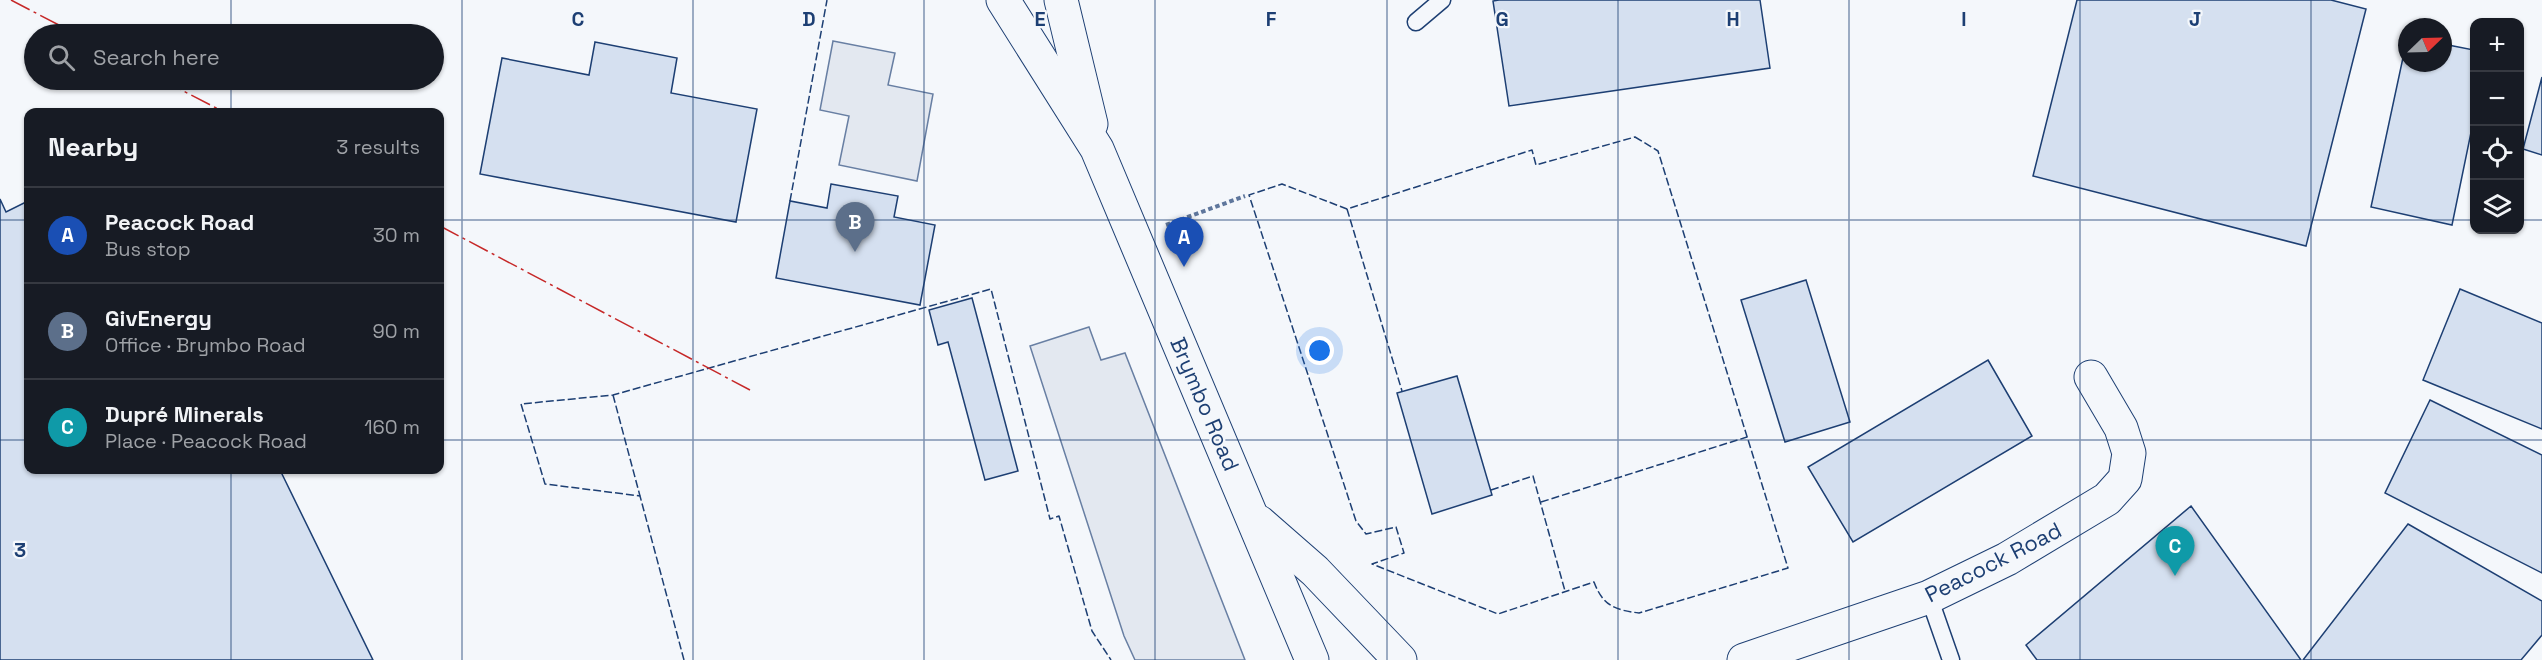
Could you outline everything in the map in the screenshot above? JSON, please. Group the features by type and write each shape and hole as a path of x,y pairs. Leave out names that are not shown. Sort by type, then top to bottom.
{"street":[{"name":"Brymbo Road","path":"1003,0 1097,149"},
{"name":"Brymbo Road","path":"1061,0 1097,149 1312,660"},
{"name":"Peacock Road","path":"1744,660 1929,597 2007,560 2107,499 2125,478 2129,453 2121,428 2091,377"},
{"path":"1253,517 1315,571 1400,660"}],"lane":[{"path":"1416,22 1442,0"},
{"path":"1929,597 1951,660"}],"path":[{"path":"1134,237 1245,196"}],"shaded area":[{"path":"833,41 895,53 888,85 933,94 917,181 839,165 849,116 820,110"},
{"path":"1089,327 1101,360 1125,353 1245,660 1135,660 1124,636 1030,346"}],"building":[{"path":"1760,0 1770,68 1509,106 1493,1"},
{"path":"2077,0 2331,0 2366,9 2306,246 2033,176"},
{"path":"595,42 677,58 671,93 757,109 736,222 480,174 502,58 589,75"},
{"path":"2452,46 2470,49 2470,137 2452,225 2371,207 2400,72 2452,72"},
{"path":"2542,77 2542,155 2524,149"},
{"path":"831,184 898,196 894,217 935,225 920,305 776,278 790,201 827,208"},
{"path":"0,199 6,212 24,203 24,474 282,474 373,660 0,660"},
{"path":"1806,280 1850,422 1785,442 1741,300"},
{"path":"2460,289 2542,323 2542,429 2423,380"},
{"path":"972,298 1018,471 985,480 948,342 938,345 929,310"},
{"path":"1988,360 2032,436 1853,542 1808,467"},
{"path":"1457,376 1492,495 1432,514 1397,393"},
{"path":"2430,400 2542,455 2542,573 2385,493"},
{"path":"2191,506 2301,660 2037,660 2026,645"},
{"path":"2408,524 2542,601 2542,635 2521,660 2303,660"}],"fence":[{"path":"790,201 827,0"},
{"path":"1635,137 1658,151 1788,568 1639,613 1623,610 1606,602 1594,582 1498,614 1372,564 1404,553 1396,527 1366,534 1356,521 1249,195 1282,184 1347,209 1532,150 1536,165 1635,137"},
{"path":"1347,209 1402,391"},
{"path":"684,660 640,496 545,484 521,404 613,395 991,289 1050,519 1059,516 1092,631 1111,660"},
{"path":"613,395 640,496"},
{"path":"1541,502 1747,437"},
{"path":"1491,490 1533,476 1565,591"}],"power":[{"path":"11,0 57,24"},
{"path":"181,90 216,108"},
{"path":"444,228 750,390"}],"place":[{"name":"GivEnergy","path":"855,252"},
{"name":"Peacock Road","path":"1184,267"},
{"name":"Dupré Minerals","path":"2175,576"}]}
